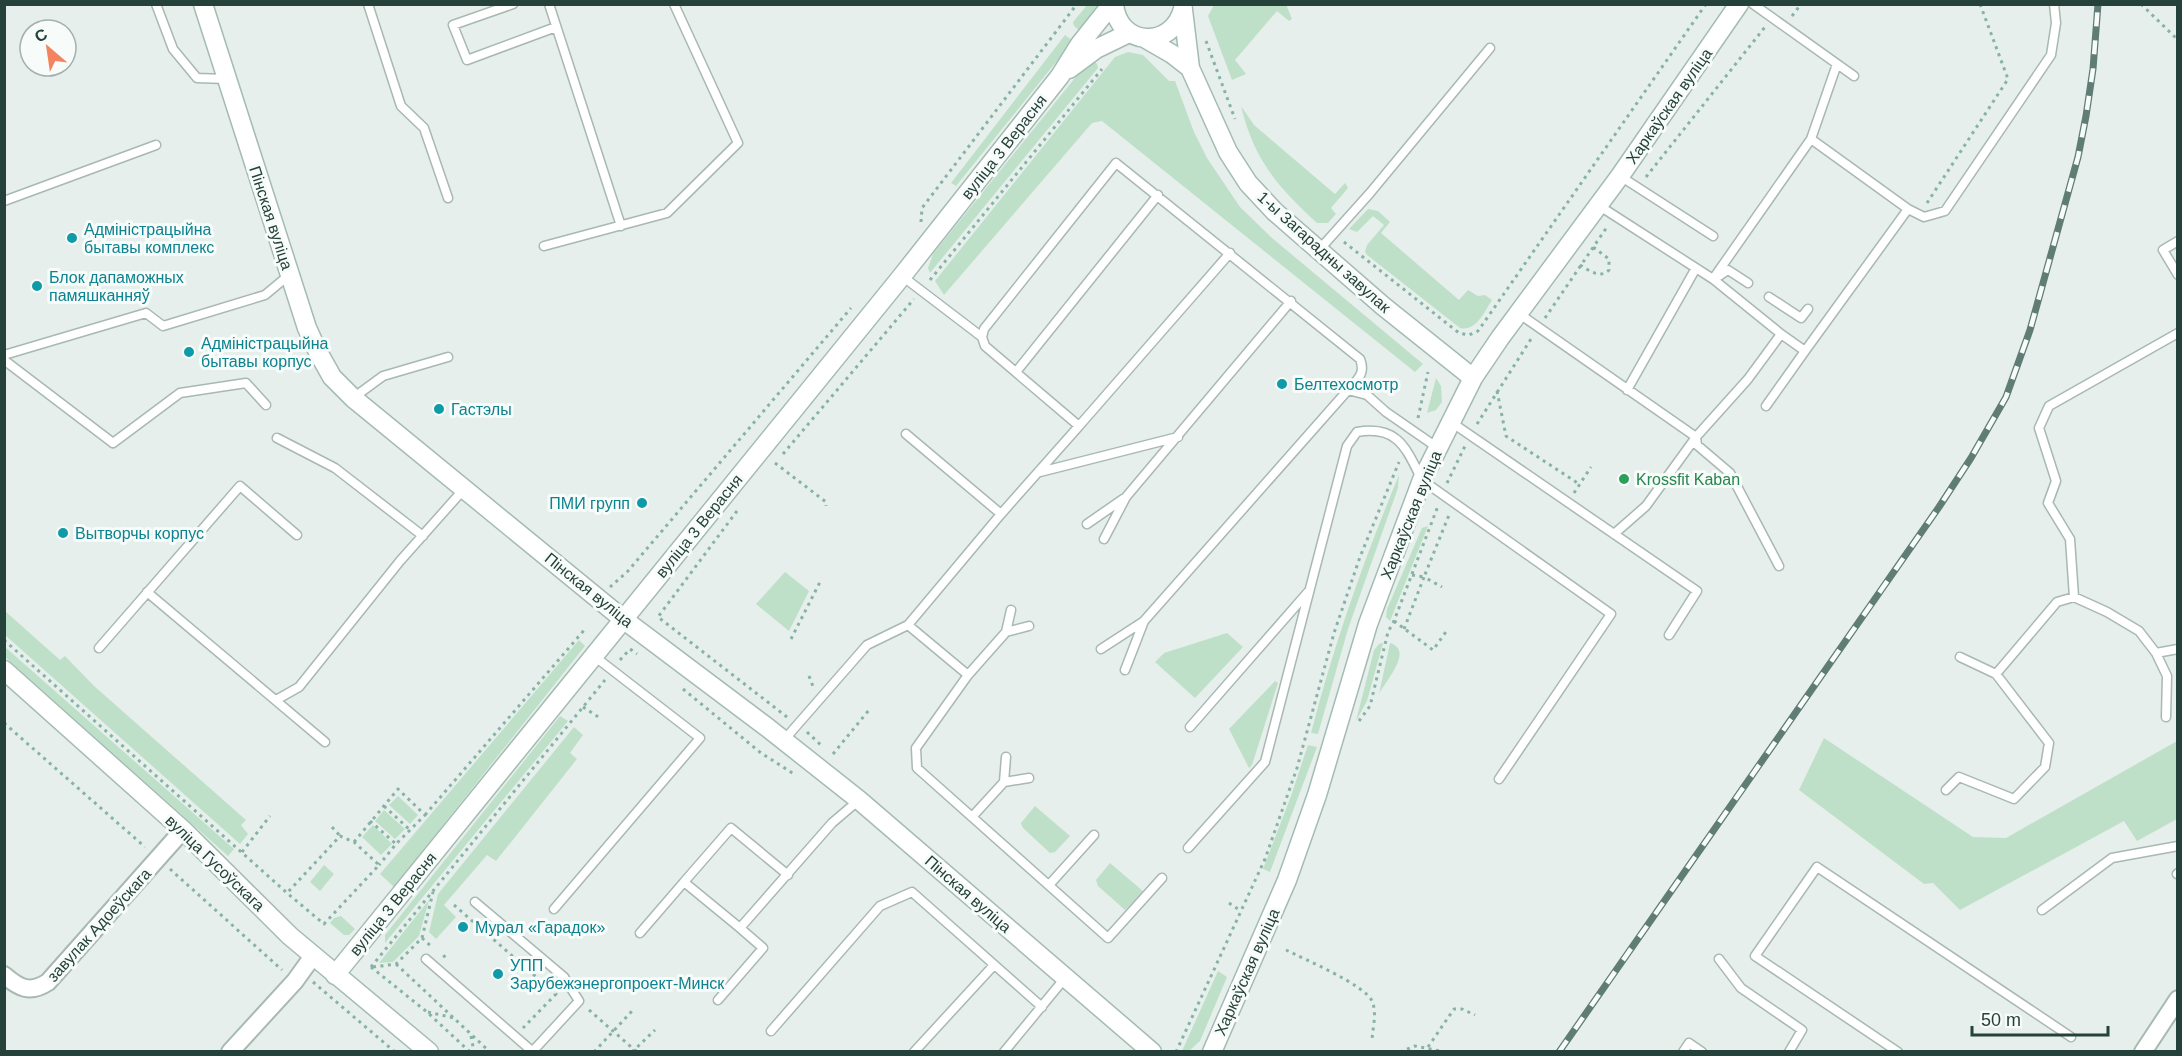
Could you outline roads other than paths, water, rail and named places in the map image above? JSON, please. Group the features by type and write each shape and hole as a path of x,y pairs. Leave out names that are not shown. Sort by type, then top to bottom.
{"street":[{"name":"Пінская вуліца","path":"203,4 289,275 318,352 332,377 353,398 623,619 784,740 859,800 1152,1052"},
{"path":"1113,4 1118,19 1138,36"},
{"name":"вуліца 3 Верасня","path":"335,975 902,276 1060,76 1080,44 1113,4"},
{"name":"Харкаўская вуліца","path":"1212,1052 1287,880 1319,786 1368,624 1422,480 1473,378 1518,313 1620,176 1739,4"},
{"name":"вуліца 3 Верасня","path":"1060,76 1095,49 1138,36 1162,36 1170,32 1181,18 1183,7"},
{"name":"1-ы Загарадны завулак","path":"1183,7 1190,68 1228,152 1248,183 1275,212 1318,250 1473,378"},
{"name":"1-ы Загарадны завулак","path":"1138,36 1172,54 1190,68"},
{"name":"вуліца Гусоўскага","path":"4,670 183,830 290,936 429,1052"},
{"name":"завулак Адоеўскага","path":"4,975 16,985 28,989 38,989 48,982 183,830"},
{"path":"230,1052 295,981 313,956"},
{"path":"2143,1052 2178,999"}],"lane":[{"path":"156,4 173,48 197,78 227,79"},
{"path":"368,4 401,106 424,128 447,198"},
{"path":"513,4 453,25 466,60 556,27"},
{"path":"549,4 621,226"},
{"path":"544,246 667,213 738,143 674,4"},
{"path":"1753,4 1854,76"},
{"path":"1811,139 1919,215 1924,217 1945,211 2051,55 2056,22 2054,4"},
{"path":"1318,250 1370,193 1490,48"},
{"path":"1713,279 1811,139 1837,64"},
{"path":"4,201 156,145"},
{"path":"982,338 984,329 1116,163 1360,359 1363,367 1362,375 1144,621 1101,649"},
{"path":"1620,176 1713,236"},
{"path":"1016,372 1158,195"},
{"path":"1598,205 1713,279 1805,351"},
{"path":"1766,405 1908,209"},
{"path":"2178,241 2163,250 2178,275"},
{"path":"784,740 867,645 908,625 1001,514 1230,253"},
{"path":"1627,390 1696,268"},
{"path":"1713,279 1728,270 1748,283"},
{"path":"4,357 146,313 163,326 265,295 289,275"},
{"path":"902,276 982,338 986,346 1079,426"},
{"path":"1769,297 1801,318 1808,309"},
{"path":"1104,539 1126,497 1291,302"},
{"path":"1518,313 1696,437 1697,445 1730,473 1779,566"},
{"path":"2074,597 2070,540 2048,503 2056,481 2039,429 2049,406 2178,333"},
{"path":"1614,534 1646,506 1696,437 1748,379 1781,334"},
{"path":"4,357 113,443 180,393 246,382 266,405"},
{"path":"353,398 383,376 448,357"},
{"path":"1348,390 1367,395 1386,412 1438,448"},
{"path":"1451,422 1697,591 1669,635"},
{"path":"1188,848 1265,762 1347,446 1357,432 1374,429 1396,438 1406,447 1422,480 1611,614 1499,779"},
{"path":"906,434 1001,514"},
{"path":"1040,472 1178,437"},
{"path":"277,438 335,468 423,536"},
{"path":"99,648 240,486 297,535"},
{"path":"276,700 299,687 400,561 464,489"},
{"path":"1087,524 1126,497"},
{"path":"1190,727 1310,590"},
{"path":"147,592 325,742"},
{"path":"1996,674 2057,602 2074,597 2107,612 2139,631 2156,653 2167,676 2166,717"},
{"path":"1011,610 1006,632 968,675 916,748 917,768 1108,938 1162,878"},
{"path":"1125,670 1144,621"},
{"path":"908,625 968,675"},
{"path":"1006,632 1029,626"},
{"path":"2156,653 2178,649"},
{"path":"554,909 700,738 594,656"},
{"path":"1946,790 1959,777 2014,798 2045,767 2049,743 1996,674 1960,657"},
{"path":"972,817 1004,782 1006,757"},
{"path":"1004,782 1029,778"},
{"path":"740,928 832,823 859,800"},
{"path":"640,933 731,828 788,875"},
{"path":"1049,885 1094,835"},
{"path":"2042,910 2112,858 2178,846"},
{"path":"1898,1052 1755,956 1817,867 2071,1037"},
{"path":"684,882 763,948 718,1000"},
{"path":"771,1031 880,906 912,892 1042,1007"},
{"path":"426,959 533,1052 579,1001 564,977 476,902"},
{"path":"1719,959 1741,988 1802,1030 1789,1052"},
{"path":"914,1052 994,965"},
{"path":"1004,1052 1065,978"},
{"path":"1683,1052 1689,1043 1702,1052"}],"railway":[{"path":"1559,1052 1939,507 1971,458 2006,397 2030,330 2078,157 2093,69 2098,4"}],"place":[{"name":"Адміністрацыйна бытавы комплекс","path":"72,238"},
{"name":"Блок дапаможных памяшканняў","path":"37,286"},
{"name":"Адміністрацыйна бытавы корпус","path":"189,352"},
{"name":"Белтехосмотр","path":"1282,384"},
{"name":"Гастэлы","path":"439,409"},
{"name":"Krossfit Kaban","path":"1624,479"},
{"name":"ПМИ групп","path":"642,503"},
{"name":"Вытворчы корпус","path":"63,533"},
{"name":"Мурал «Гарадок»","path":"463,927"},
{"name":"УПП Зарубежэнергопроект-Минск","path":"498,974"}]}
